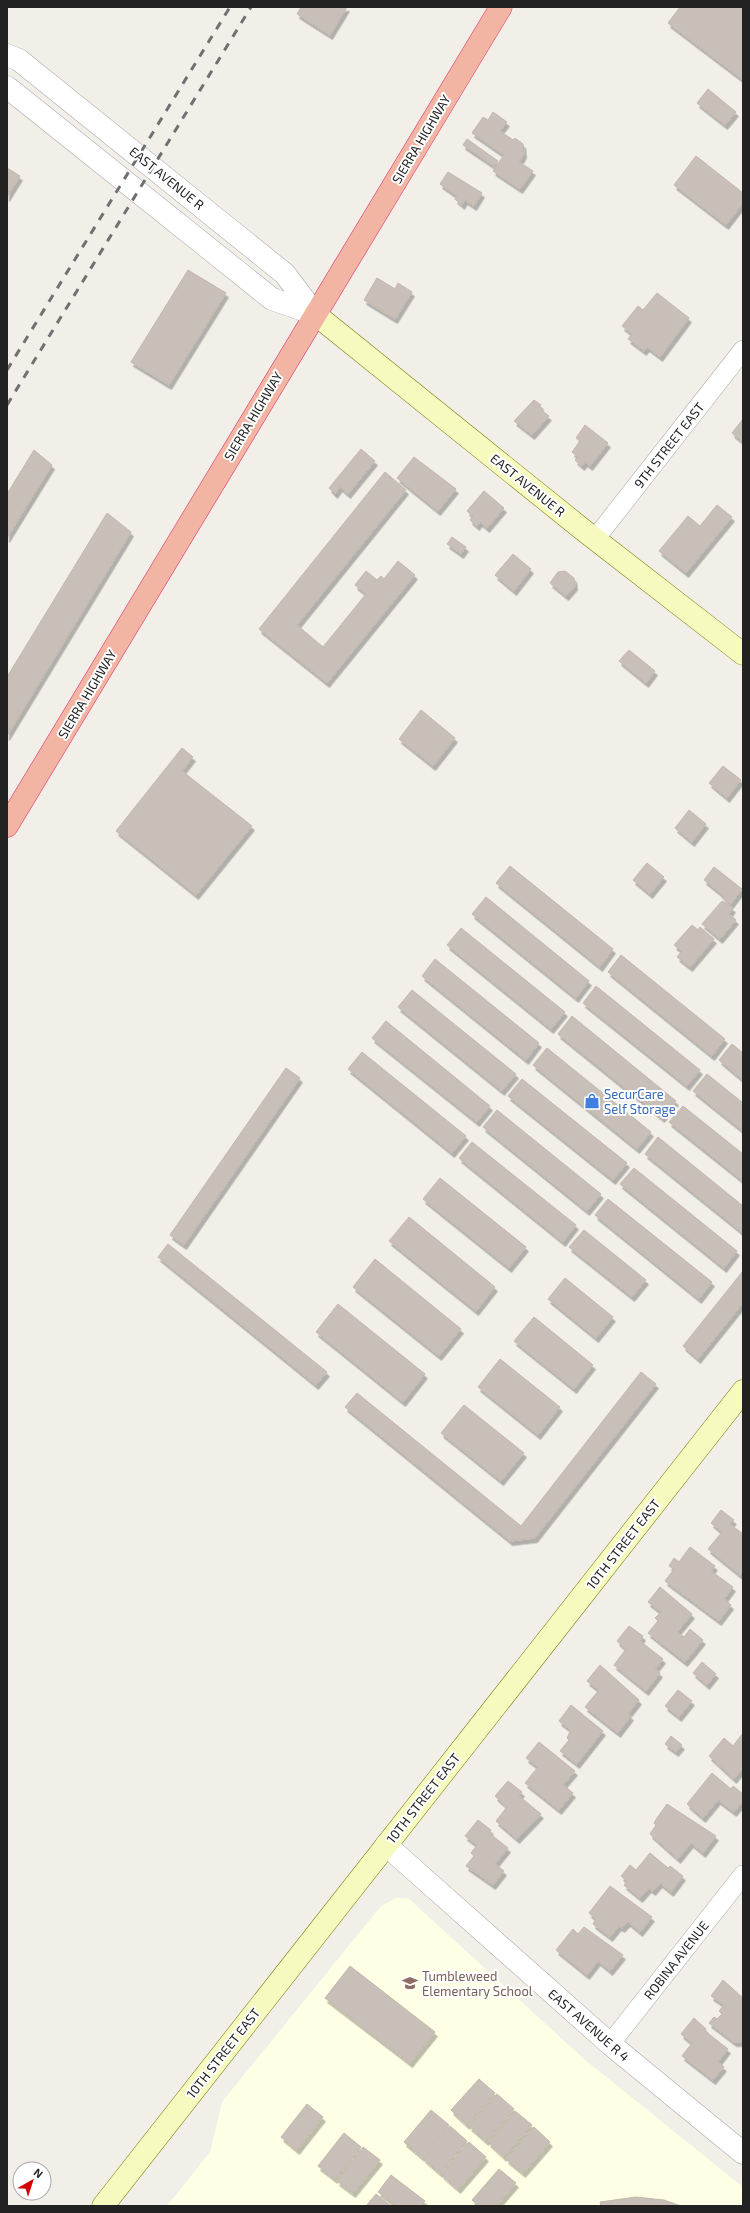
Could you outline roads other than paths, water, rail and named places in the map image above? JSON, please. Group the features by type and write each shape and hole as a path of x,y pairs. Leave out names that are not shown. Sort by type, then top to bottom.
{"highway":[{"name":"SIERRA HIGHWAY","path":"7,826 500,7"}],"main road":[{"name":"EAST AVENUE R","path":"315,314 595,539 743,654"},
{"name":"10TH STREET EAST","path":"103,2206 743,1391"}],"street":[{"name":"EAST AVENUE R","path":"7,55 19,60 285,274 315,314"},
{"name":"EAST AVENUE R","path":"7,87 272,299 315,314"},
{"name":"9TH STREET EAST","path":"595,539 743,350"},
{"name":"EAST AVENUE R 4","path":"386,1845 610,2044 743,2152"},
{"name":"ROBINA AVENUE","path":"610,2044 743,1875"}],"railway":[{"path":"7,370 230,7"},
{"path":"7,405 251,7"}],"place":[{"name":"SecurCare Self Storage","path":"592,1101"},
{"name":"Tumbleweed Elementary School","path":"410,1983"}]}
